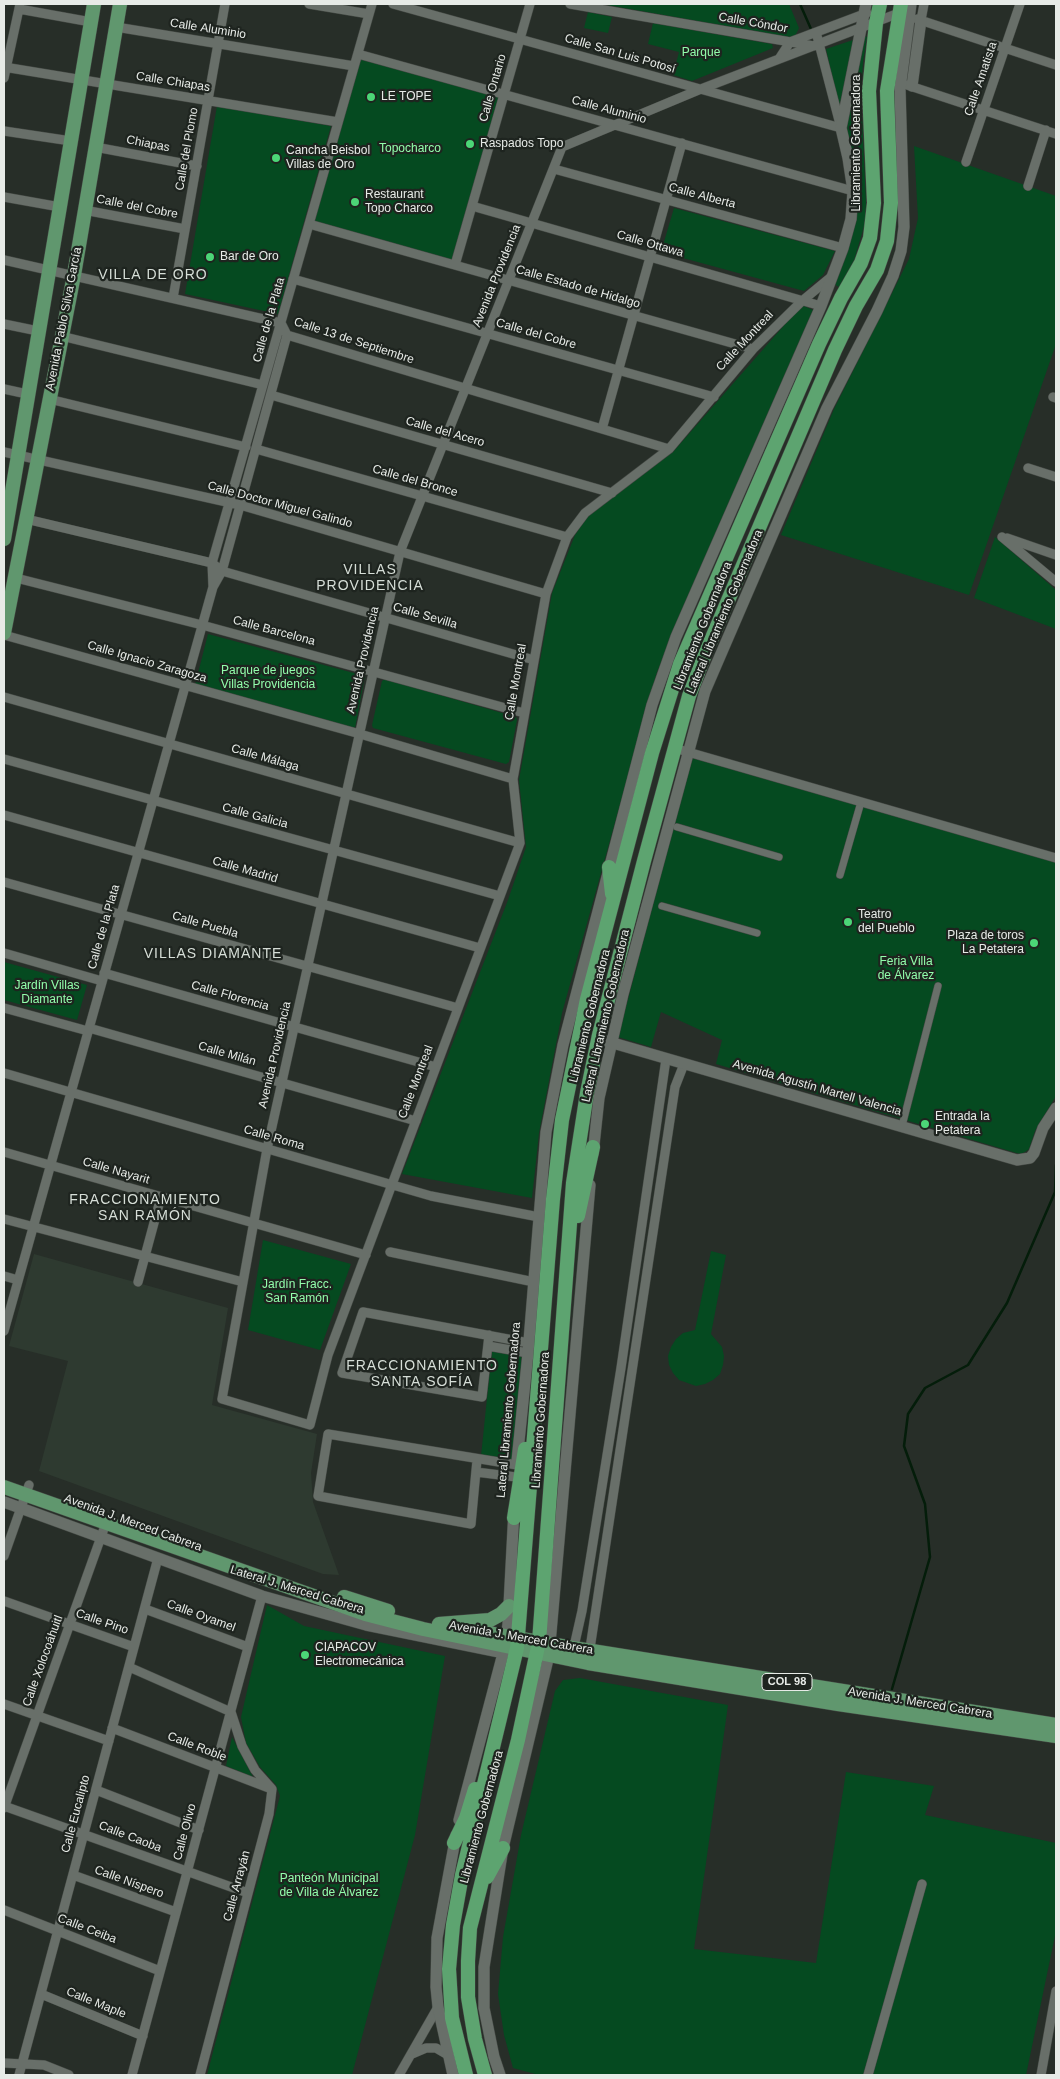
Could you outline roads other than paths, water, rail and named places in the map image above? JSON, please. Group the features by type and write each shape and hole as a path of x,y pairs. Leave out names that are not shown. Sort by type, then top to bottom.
{"highway":[{"name":"Libramiento Gobernadora","path":"466,2075 452,2018 449,1969 453,1925 462,1875 494,1742 510,1644 536,1418 554,1191 562,1120 587,999 652,753 680,664 819,344 841,298 861,263 870,238 874,203 869,91 876,23 870,6"},
{"name":"Libramiento Gobernadora","path":"485,2075 475,2040 468,1997 470,1928 477,1895 544,1648 577,1150 587,1093 605,1041 681,750 689,696 835,350 856,306 877,270 887,241 891,203 886,91 903,11"},
{"path":"609,867 613,902"},
{"path":"570,1246 593,1147"},
{"path":"514,1518 526,1445 536,1418"},
{"path":"454,1843 466,1818 482,1767 494,1742"},
{"path":"477,1895 503,1848"}],"main road":[{"name":"Avenida Pablo Silva García","path":"4,539 11,454 27,394 94,4"},
{"name":"Avenida Pablo Silva García","path":"4,634 74,276 120,4"},
{"name":"Avenida J. Merced Cabrera","path":"4,1476 27,1490 106,1522 364,1614 510,1644"},
{"name":"Avenida J. Merced Cabrera","path":"4,1487 27,1490 446,1631 510,1644"},
{"path":"446,1631 490,1620 501,1614 509,1606"},
{"name":"COL 98","path":"510,1644 544,1648"},
{"name":"Avenida J. Merced Cabrera","path":"544,1648 828,1702 1056,1736"},
{"name":"Avenida J. Merced Cabrera","path":"589,1657 1056,1725"}],"street":[{"name":"Calle del Plomo","path":"173,298 226,4"},
{"path":"309,4 369,14"},
{"name":"Calle de la Plata","path":"213,587 212,563 372,4"},
{"name":"Calle San Luis Potosí","path":"393,4 841,128"},
{"name":"Calle Ontario","path":"455,265 530,4"},
{"name":"Calle Cóndor","path":"570,4 817,45"},
{"name":"Lateral Libramiento Gobernadora","path":"681,750 717,660 827,408 877,311 893,276 901,251 904,227 900,82 903,11 911,4"},
{"path":"912,86 924,4"},
{"name":"Calle Amatista","path":"966,162 1020,4"},
{"path":"4,78 20,6 91,22"},
{"path":"779,59 790,42 816,32 870,6 903,11 921,20 1056,65"},
{"path":"841,128 861,29 870,6"},
{"name":"Avenida Providencia","path":"222,1399 267,1149 400,552 562,147 701,89 861,29 903,11"},
{"name":"Calle Aluminio","path":"116,26 354,66"},
{"name":"Calle Montreal","path":"222,1399 310,1425 328,1355 520,843 513,779 546,594 567,537 585,513 669,449 753,350 802,301 831,277 843,248 851,219 854,191 841,128 817,45 816,32"},
{"name":"Calle Aluminio","path":"358,54 854,191"},
{"name":"Calle Chiapas","path":"5,67 338,122"},
{"path":"900,82 1056,134"},
{"path":"4,130 71,141"},
{"path":"1028,186 1046,130"},
{"path":"602,429 668,200 682,144"},
{"name":"Chiapas","path":"95,147 197,166"},
{"name":"Calle Alberta","path":"554,169 843,248"},
{"path":"4,198 60,207"},
{"name":"Calle Ottawa","path":"472,206 821,306"},
{"name":"Calle del Cobre","path":"84,210 185,229"},
{"name":"Calle Estado de Hidalgo","path":"309,224 753,350"},
{"name":"Calle 13 de Septiembre","path":"4,260 281,323 287,335 669,449"},
{"name":"Lateral Libramiento Gobernadora","path":"453,2075 438,2007 437,1938 454,1843 471,1774 510,1644 509,1606 516,1471 529,1348 546,1132 563,1045 652,705 676,637 821,306 831,277"},
{"name":"Calle del Cobre","path":"294,278 714,398"},
{"path":"4,324 38,331"},
{"name":"Calle de la Plata","path":"4,1331 168,744 213,587 222,571 287,335"},
{"path":"61,336 263,385"},
{"path":"4,389 27,394"},
{"name":"Calle del Acero","path":"271,395 612,494"},
{"path":"49,399 246,447"},
{"name":"Calle del Bronce","path":"256,450 567,537"},
{"name":"Calle Doctor Miguel Galindo","path":"11,454 240,505 546,594"},
{"path":"1028,468 1056,477"},
{"path":"26,519 212,563 222,571"},
{"path":"1056,555 1002,537 1056,582"},
{"name":"Calle Sevilla","path":"222,571 534,660"},
{"name":"Calle Barcelona","path":"16,578 202,625 524,713"},
{"name":"Calle Ignacio Zaragoza","path":"4,634 513,779"},
{"name":"Calle Málaga","path":"4,697 520,843"},
{"path":"681,750 1056,858"},
{"name":"Calle Galicia","path":"4,759 500,896"},
{"path":"840,875 861,802"},
{"name":"Calle Madrid","path":"4,815 480,948"},
{"path":"677,827 779,857"},
{"name":"Calle Puebla","path":"4,882 458,1008"},
{"path":"662,906 757,933"},
{"name":"Calle Florencia","path":"4,953 294,1027 436,1067"},
{"path":"902,1126 938,986"},
{"name":"Calle Milán","path":"4,1008 416,1121"},
{"name":"Lateral Libramiento Gobernadora","path":"500,2075 494,2057 484,2008 484,1967 503,1848 544,1648 605,1041"},
{"name":"Avenida Agustín Martell Valencia","path":"605,1041 1024,1160 1030,1158 1034,1153 1043,1128 1056,1108"},
{"path":"572,1654 582,1612 666,1059"},
{"path":"589,1657 675,1086 684,1064"},
{"name":"Calle Roma","path":"4,1073 431,1196 539,1216"},
{"name":"Calle Nayarit","path":"4,1152 366,1255"},
{"path":"138,1282 162,1197"},
{"path":"4,1219 243,1282"},
{"path":"640,1237 651,1240"},
{"path":"390,1252 534,1282"},
{"path":"4,1276 18,1280"},
{"path":"489,1335 482,1397 342,1373 363,1312 489,1335 529,1348"},
{"path":"488,1346 529,1348"},
{"path":"620,1368 633,1370"},
{"path":"477,1460 471,1524 318,1496 328,1434 477,1460 516,1471"},
{"path":"476,1472 516,1471"},
{"path":"4,1556 27,1490"},
{"name":"Lateral J. Merced Cabrera","path":"4,1502 262,1596 366,1625 472,1647 510,1644"},
{"name":"Calle Xolocoáhuitl","path":"4,1807 106,1522"},
{"name":"Calle Eucalipto","path":"19,2075 158,1558"},
{"name":"Calle Olivo","path":"132,2075 262,1596"},
{"name":"Calle Pino","path":"4,1601 134,1647"},
{"name":"Calle Oyamel","path":"145,1609 248,1647"},
{"path":"417,1636 446,1631 472,1647"},
{"path":"129,1668 231,1712 242,1746 255,1770 272,1789"},
{"path":"4,1704 109,1741"},
{"name":"Calle Roble","path":"112,1728 272,1789"},
{"name":"Calle Arrayán","path":"200,2075 269,1814 272,1789"},
{"path":"96,1790 199,1830"},
{"name":"Calle Caoba","path":"4,1807 248,1893"},
{"name":"Calle Níspero","path":"73,1875 176,1912"},
{"path":"868,2075 922,1884"},
{"name":"Calle Ceiba","path":"4,1910 160,1971"},
{"path":"1041,2075 1056,1991"},
{"name":"Calle Maple","path":"41,1994 143,2036"},
{"path":"400,2074 438,2007"},
{"path":"412,2054 426,2048 436,2048 448,2054"},
{"path":"4,2063 44,2065 69,2075"}],"waterway":[{"path":"800,4 811,29"},
{"path":"892,1689 930,1557 925,1504 904,1446 908,1414 925,1388 968,1365 1007,1303 1055,1192 1056,1165"}],"place":[{"name":"LE TOPE","path":"371,97"},
{"name":"Raspados Topo","path":"470,144"},
{"name":"Cancha Beisbol Villas de Oro","path":"276,158"},
{"name":"Restaurant Topo Charco","path":"355,202"},
{"name":"Bar de Oro","path":"210,257"},
{"name":"Teatro del Pueblo","path":"848,922"},
{"name":"Plaza de toros La Petatera","path":"1034,943"},
{"name":"Entrada la Petatera","path":"925,1124"},
{"name":"CIAPACOV Electromecánica","path":"305,1655"}],"district":[{"name":"VILLA DE ORO","path":"153,275"},
{"name":"VILLAS PROVIDENCIA","path":"370,578"},
{"name":"VILLAS DIAMANTE","path":"213,954"},
{"name":"FRACCIONAMIENTO SAN RAMÓN","path":"145,1208"},
{"name":"FRACCIONAMIENTO SANTA SOFÍA","path":"422,1374"}],"park label":[{"name":"Parque","path":"701,53"},
{"name":"Topocharco","path":"410,149"},
{"name":"Parque de juegos Villas Providencia","path":"268,678"},
{"name":"Feria Villa de Álvarez","path":"906,969"},
{"name":"Jardín Villas Diamante","path":"47,993"},
{"name":"Jardín Fracc. San Ramón","path":"297,1292"},
{"name":"Panteón Municipal de Villa de Álvarez","path":"329,1886"}]}
